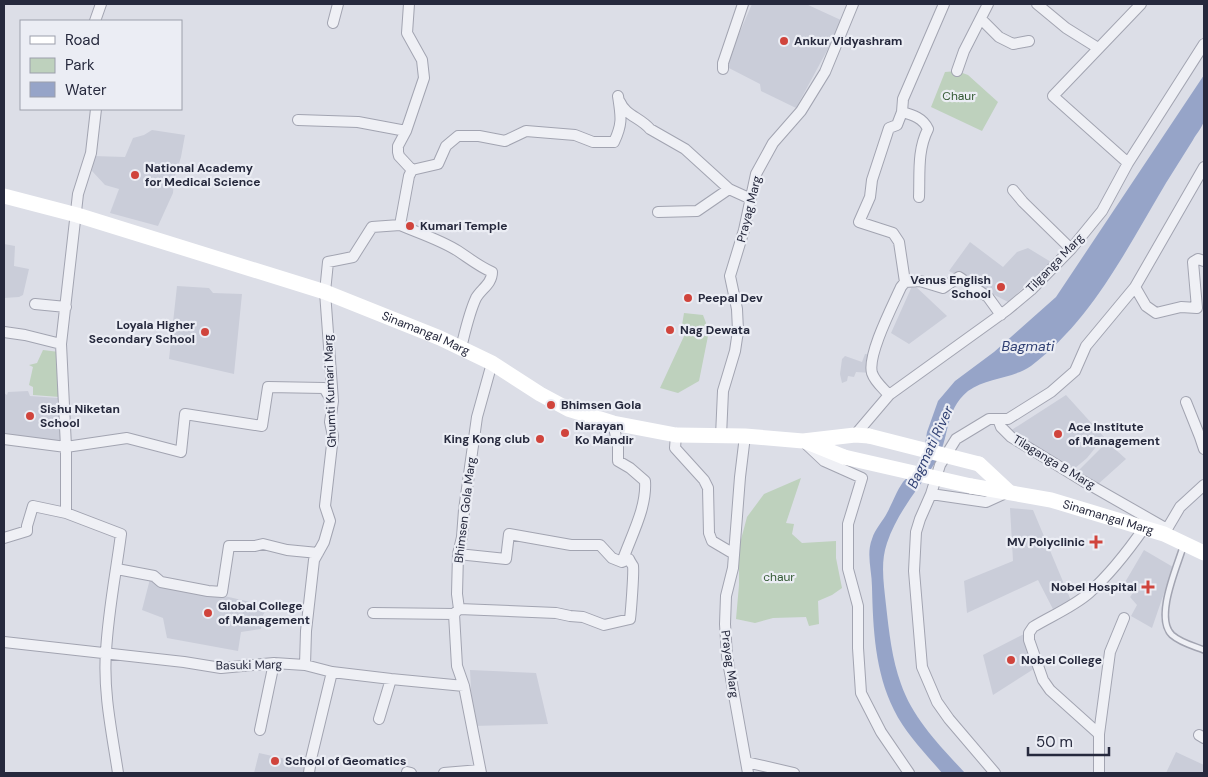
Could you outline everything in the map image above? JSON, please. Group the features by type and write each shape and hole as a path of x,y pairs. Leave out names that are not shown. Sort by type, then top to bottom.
{"main road":[{"name":"Sinamangal Marg","path":"4,196 77,215 325,292 462,348 492,363 540,394 568,409 613,423 676,435 745,436 803,441 844,457 970,486 1051,500 1144,528 1166,532 1184,544 1204,553"},
{"path":"803,441 862,436 979,464 1009,492"}],"street":[{"path":"94,20 101,4"},
{"path":"333,23 338,4"},
{"path":"409,4 407,33 422,60 424,68 424,78 406,131 398,146 399,156 412,170"},
{"path":"723,69 723,63 743,4"},
{"name":"Prayag Marg","path":"721,436 723,391 735,351 738,331 736,297 730,276 744,230 756,174 773,143 801,111 825,72 853,4"},
{"path":"889,395 876,381 871,370 874,350 901,287 905,282 899,242 893,233 859,222 870,197 872,180 889,128 897,126 902,112 903,99 944,4"},
{"path":"957,71 964,51 988,4"},
{"path":"1037,4 1066,28 1098,48"},
{"path":"1128,162 1053,96 1140,4"},
{"path":"981,19 999,37 1013,44 1029,41"},
{"name":"Tilganga Marg","path":"862,436 889,395 1000,315 1031,290 1071,249 1102,211 1128,162 1204,44"},
{"path":"412,170 438,164 446,146 458,136 479,136 505,141 526,131 575,135 593,142 614,142 622,118 618,96 622,108 646,124 650,129 685,149 729,189 751,198"},
{"path":"66,513 66,447 61,344 78,194 91,153 96,110"},
{"path":"902,112 917,117 926,123 928,129 921,147 919,160 919,197"},
{"path":"298,120 358,122 406,131"},
{"name":"Tilaganga B Marg","path":"1166,532 1011,437 1001,427 998,419 1008,419 1044,396 1075,371 1086,346 1135,287 1204,167"},
{"path":"412,170 409,176 400,225 445,244 458,251 477,266 492,272 492,278 477,298 464,333 462,348"},
{"path":"658,212 697,211 729,189"},
{"path":"1013,190 1071,249"},
{"name":"Ghumti Kumari Marg","path":"305,665 311,575 314,560 324,542 330,521 325,506 333,448 330,422 333,402 325,292 328,262 353,257 372,227 400,225"},
{"path":"1135,287 1146,306 1156,313 1181,307 1201,310 1193,262 1198,259 1204,261"},
{"path":"905,282 920,281 942,288 959,277 988,297 1000,315"},
{"path":"35,304 66,307"},
{"path":"4,332 61,344"},
{"name":"Bhimsen Gola Marg","path":"480,771 464,686 457,666 456,612 458,554 462,537 477,417 492,363"},
{"path":"4,439 66,447 127,438 180,452 185,414 262,426 268,387 324,388 333,402"},
{"path":"1186,402 1202,437 1204,449"},
{"path":"995,773 937,702 922,667 914,571 918,525 932,494 940,465 956,439 989,419 998,419"},
{"path":"613,423 618,446 618,461 639,474 645,481 646,486 641,509 622,562"},
{"path":"676,435 675,448 704,480 708,488 709,533 712,541 734,554"},
{"name":"Prayag Marg","path":"745,436 733,568 726,596 725,624 727,656 748,773"},
{"path":"803,441 824,461 862,478 848,524 848,569 858,606 861,693 881,732 909,773"},
{"name":"Sinamangal Marg","path":"1166,532 1180,506 1204,485"},
{"path":"932,494 986,502 1009,492"},
{"path":"4,538 27,530 33,506 66,513 121,534 105,653 107,700 118,773"},
{"path":"1099,734 1050,690 1043,680 1029,640 1029,633 1033,627 1071,606 1089,593 1120,562 1144,528"},
{"path":"373,613 556,613 583,617 604,625 630,619 633,568 629,559 622,562 612,558 600,545 571,545 509,534 506,559 458,554"},
{"path":"117,569 154,576 161,582 222,592 224,567 229,546 255,546 263,544 287,550 318,553"},
{"path":"1099,773 1099,734 1110,652 1124,618"},
{"name":"Basuki Marg","path":"4,642 184,662 221,668 274,663 305,665 332,672 464,686"},
{"path":"260,730 274,663"},
{"path":"310,773 311,759 332,672"},
{"path":"379,719 391,679"},
{"path":"746,762 794,773"},
{"path":"444,773 480,771"}],"lane":[{"path":"1184,544 1166,602 1165,624 1172,635 1204,650"}],"shaded area":[{"name":"Ankur Vidyashram","path":"752,4 806,4 843,21 796,108 761,91 760,84 725,66"},
{"name":"National Academy for Medical Science","path":"152,130 185,135 174,179 173,193 158,226 110,213 119,189 105,185 92,171 93,156 125,157 133,138 144,135"},
{"name":"Venus English School","path":"970,242 1003,267 1017,252 1028,248 1051,262 1008,302 949,271"},
{"path":"4,244 15,246 14,266 29,269 23,295 19,297 4,298"},
{"path":"913,284 947,316 909,344 891,333"},
{"name":"Loyala Higher Secondary School","path":"177,286 209,288 213,293 242,294 234,374 169,359"},
{"path":"865,354 874,355 871,373 856,372 854,377 848,376 847,381 842,383 840,374 842,359 845,356 862,362"},
{"name":"Sishu Niketan School","path":"28,391 30,396 58,398 57,407 64,409 62,446 4,435 4,393 7,395 8,392"},
{"name":"Ace Institute of Management","path":"1066,395 1104,437 1087,458 1074,469 1010,431"},
{"path":"1107,442 1126,459 1096,486 1076,473"},
{"path":"1010,508 1033,510 1072,603 1055,613 1038,580 967,613 964,581 1013,561"},
{"name":"Nobel Hospital","path":"1144,550 1173,567 1152,628 1131,616 1137,605 1130,597 1135,590 1124,584"},
{"name":"Global College of Management","path":"150,579 268,606 262,617 261,629 241,632 238,651 167,638 163,618 142,610"},
{"name":"Nobel College","path":"1024,634 1040,665 993,695 983,655"},
{"path":"470,670 536,673 548,724 473,726"},
{"path":"1176,752 1204,765 1204,773 1166,773"},
{"name":"School of Geomatics","path":"259,753 308,764 305,773 254,773"}],"green space":[{"name":"Chaur","path":"957,71 968,75 998,102 982,131 931,107 945,72"},
{"path":"684,313 703,315 706,323 704,329 697,328 695,334 681,331"},
{"path":"685,334 708,336 699,381 678,393 660,388"},
{"path":"43,350 59,352 60,397 33,395 33,387 29,385 33,367 29,365 37,363"},
{"name":"chaur","path":"801,478 786,523 794,524 792,534 802,543 836,541 836,558 842,588 818,601 819,624 809,626 806,617 773,618 755,623 736,619 739,585 739,547 747,517 764,494"}],"water":[{"name":"Bagmati","path":"1204,75 1205,117 1203,124 1091,305 1073,327 1031,366 1016,373 975,386 960,399 951,416 940,454 902,511 891,532 883,566 888,625 895,665 906,697 920,721 937,743 965,773 942,773 904,727 894,710 883,681 876,650 873,619 869,557 873,535 903,482 922,464 927,432 938,401 955,381 994,352 1056,297"}],"place":[{"name":"Ankur Vidyashram","path":"784,41"},
{"name":"National Academy for Medical Science","path":"135,175"},
{"name":"Kumari Temple","path":"410,226"},
{"name":"Venus English School","path":"1001,287"},
{"name":"Peepal Dev","path":"688,298"},
{"name":"Nag Dewata","path":"670,330"},
{"name":"Loyala Higher Secondary School","path":"205,332"},
{"name":"Bhimsen Gola","path":"551,405"},
{"name":"Sishu Niketan School","path":"30,416"},
{"name":"Narayan Ko Mandir","path":"565,433"},
{"name":"Ace Institute of Management","path":"1058,434"},
{"name":"King Kong club","path":"540,439"},
{"name":"MV Polyclinic","path":"1096,542"},
{"name":"Nobel Hospital","path":"1148,587"},
{"name":"Global College of Management","path":"208,613"},
{"name":"Nobel College","path":"1011,660"},
{"name":"School of Geomatics","path":"275,761"}],"water label":[{"name":"Bagmati River","path":"930,447"}]}
